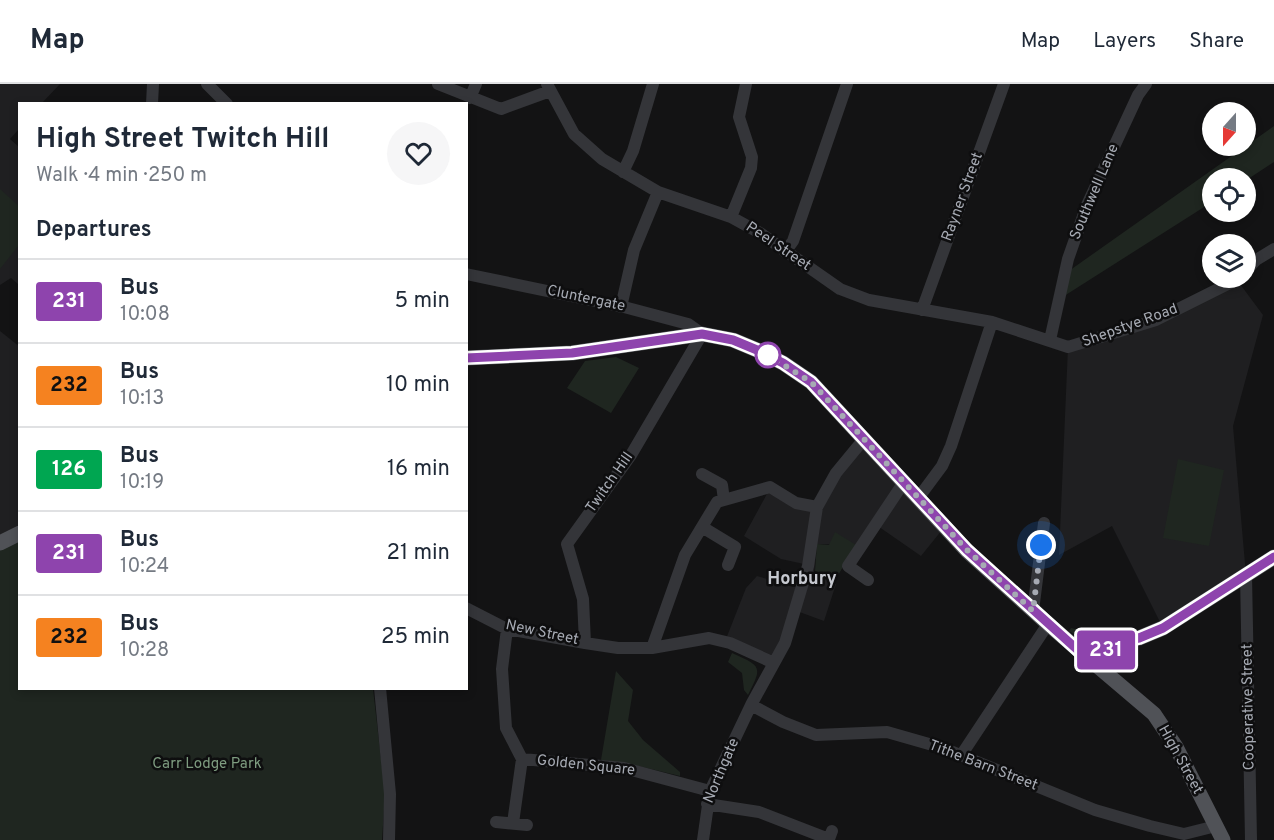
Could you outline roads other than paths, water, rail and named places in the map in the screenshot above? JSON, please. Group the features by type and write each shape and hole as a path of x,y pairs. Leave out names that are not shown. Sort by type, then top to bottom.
{"main road":[{"name":"High Street","path":"468,358 572,353 702,334 733,340 790,367 811,382 967,550 1091,662 1154,714 1176,747 1219,833"},
{"path":"0,543 18,534"},
{"path":"1091,662 1115,643 1139,638 1163,628 1274,557"}],"street":[{"path":"152,102 153,84"},
{"path":"207,84 225,102"},
{"path":"438,84 501,109 548,88"},
{"path":"470,98 476,84"},
{"path":"623,172 633,151 653,84"},
{"path":"731,217 751,168 752,157 739,117 746,84"},
{"path":"785,252 793,242 810,176 847,84"},
{"name":"Rayner Street","path":"922,310 1004,84"},
{"name":"Southwell Lane","path":"1050,340 1068,259 1087,205 1138,95 1146,84"},
{"name":"Peel Street","path":"548,88 574,134 602,159 658,192 731,217 760,232 785,252 849,294 992,322 1050,340"},
{"path":"621,307 634,250 658,192"},
{"path":"1256,260 1274,249"},
{"name":"Cluntergate","path":"468,274 621,307 688,324 702,334"},
{"name":"Shepstye Road","path":"1050,340 1068,347 1087,343 1156,320 1220,288"},
{"path":"919,497 942,466 951,446 992,322"},
{"name":"Twitch Hill","path":"585,643 583,599 567,544 631,455 702,334"},
{"name":"Northgate","path":"703,840 710,791 751,705 785,643 803,585 817,507 836,473 864,439"},
{"path":"702,474 722,485 724,500"},
{"path":"868,580 848,566 904,482"},
{"path":"652,648 685,555 717,502 770,488 795,502 817,507"},
{"path":"1033,611 1044,523"},
{"path":"702,527 735,547 728,565"},
{"name":"Cooperative Street","path":"1246,575 1251,840"},
{"name":"New Street","path":"468,609 507,629 618,648 652,648 710,638 730,643 774,663"},
{"path":"962,754 1048,624"},
{"name":"Golden Square","path":"507,629 502,669 506,728 522,759 624,768 710,791"},
{"path":"380,690 390,794 389,840"},
{"name":"Tithe Barn Street","path":"751,705 783,722 816,735 887,732 962,754 1095,810 1182,837 1219,833"},
{"path":"513,823 522,759"},
{"path":"707,804 759,812 829,839 832,831"},
{"path":"496,822 527,825"}],"district":[{"name":"Horbury","path":"802,579"}],"park label":[{"name":"Carr Lodge Park","path":"207,764"}]}
